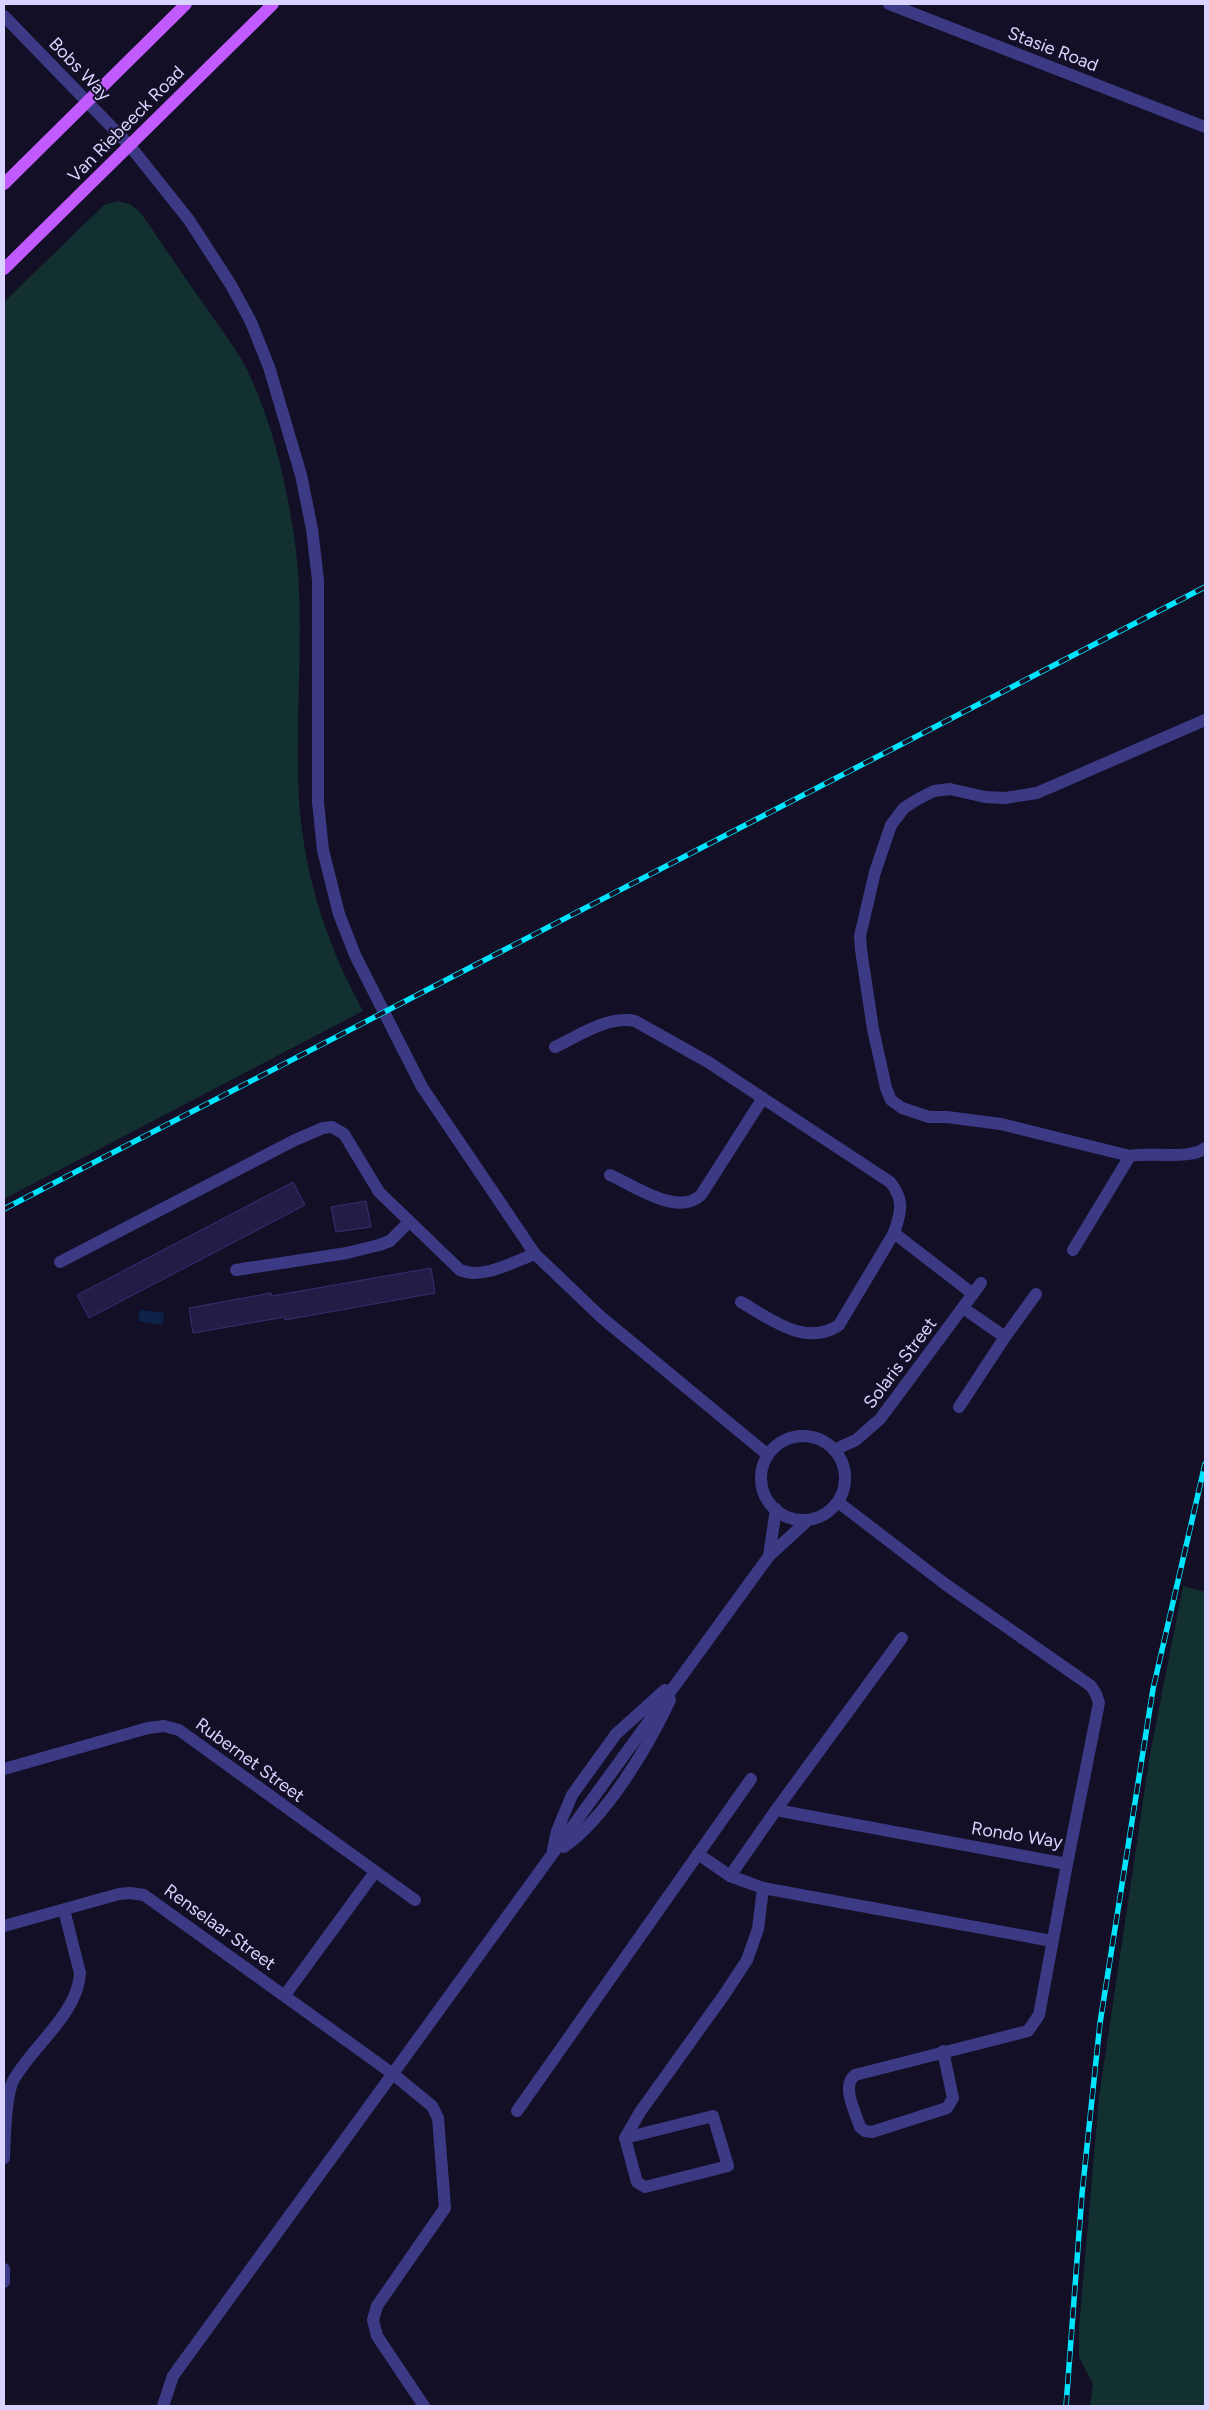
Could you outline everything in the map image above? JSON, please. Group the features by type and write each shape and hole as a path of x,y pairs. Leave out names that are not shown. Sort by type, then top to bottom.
{"main road":[{"path":"4,184 186,4"},
{"name":"Van Riebeeck Road","path":"4,270 273,4"}],"street":[{"name":"Stasie Road","path":"897,5 1205,127"},
{"name":"Bobs Way","path":"4,16 130,146 188,220 231,285 251,322 269,367 300,475 312,529 318,580 318,802 323,850 339,914 355,955 422,1087 535,1254 601,1316 768,1455"},
{"path":"1205,720 1037,793 1005,798 985,797 950,789 934,791 918,798 904,808 891,825 876,872 860,936 873,1029 886,1088 891,1100 902,1108 916,1114 1001,1124 1130,1156 1152,1153 1188,1155 1205,1148"},
{"path":"555,1047 617,1020 635,1021 708,1062 890,1182 899,1192 899,1217 894,1233 838,1325 830,1331 814,1334 790,1330 741,1302"},
{"path":"610,1175 674,1204 689,1204 696,1200 763,1098"},
{"path":"60,1262 295,1140 323,1128 332,1128 344,1134 379,1192 460,1270 470,1274 482,1272 535,1254"},
{"path":"1073,1250 1130,1156"},
{"path":"236,1270 347,1253 379,1245 390,1241 409,1222"},
{"path":"894,1233 973,1294"},
{"name":"Solaris Street","path":"834,1450 856,1440 880,1419 980,1283"},
{"path":"959,1407 1036,1294"},
{"path":"963,1308 1005,1337"},
{"path":"806,1436 816,1438 834,1450 842,1464 845,1480 838,1502 822,1516 808,1520 790,1518 776,1509 765,1497 762,1487 761,1476 768,1455 784,1440 806,1436"},
{"name":"Rondo Way","path":"776,1810 1067,1864 1099,1703 1091,1686 945,1584 838,1502"},
{"path":"769,1556 776,1509"},
{"path":"163,2406 173,2376 653,1714 769,1556 808,1520"},
{"path":"730,1876 902,1638"},
{"path":"552,1855 557,1831 566,1804 611,1740 652,1700 680,1679"},
{"name":"Rubernet Street","path":"4,1769 148,1728 164,1726 179,1730 415,1900"},
{"path":"517,2111 751,1779"},
{"path":"698,1854 730,1876 763,1888 1052,1942"},
{"path":"943,2051 953,2098 947,2108 872,2132 865,2131 860,2127 847,2086 855,2074 943,2051 1028,2031 1039,2015 1067,1864"},
{"path":"285,1995 375,1872"},
{"path":"625,2138 713,2116 728,2166 645,2187 637,2182 625,2138 640,2112 747,1960 758,1929 763,1888"},
{"name":"Renselaar Street","path":"4,1926 118,1894 144,1895 393,2074 432,2106 438,2118 445,2208 377,2306 373,2320 377,2336 424,2406"},
{"path":"4,2158 8,2083 71,2003 80,1984 80,1973 64,1910"},
{"path":"4,2269 4,2282"}],"green space":[{"path":"117,201 130,204 140,212 234,347 260,398 267,419 279,460 288,502 297,559 300,631 298,777 303,839 321,915 340,964 363,1011 4,1199 4,302 104,205"},
{"path":"1183,1586 1205,1592 1205,2406 1090,2406 1093,2384 1079,2357 1079,2327 1099,2097 1150,1754"}],"water":[{"path":"140,1310 164,1313 163,1325 138,1321"}],"building":[{"path":"293,1182 305,1205 89,1318 77,1295"},
{"path":"366,1201 371,1227 336,1232 331,1207"},
{"path":"431,1268 435,1293 285,1320 285,1317 193,1333 189,1308 271,1293 272,1296"}],"railway":[{"path":"4,1209 1205,587"},
{"path":"1066,2406 1082,2194 1100,2023 1153,1689 1205,1464"}]}
